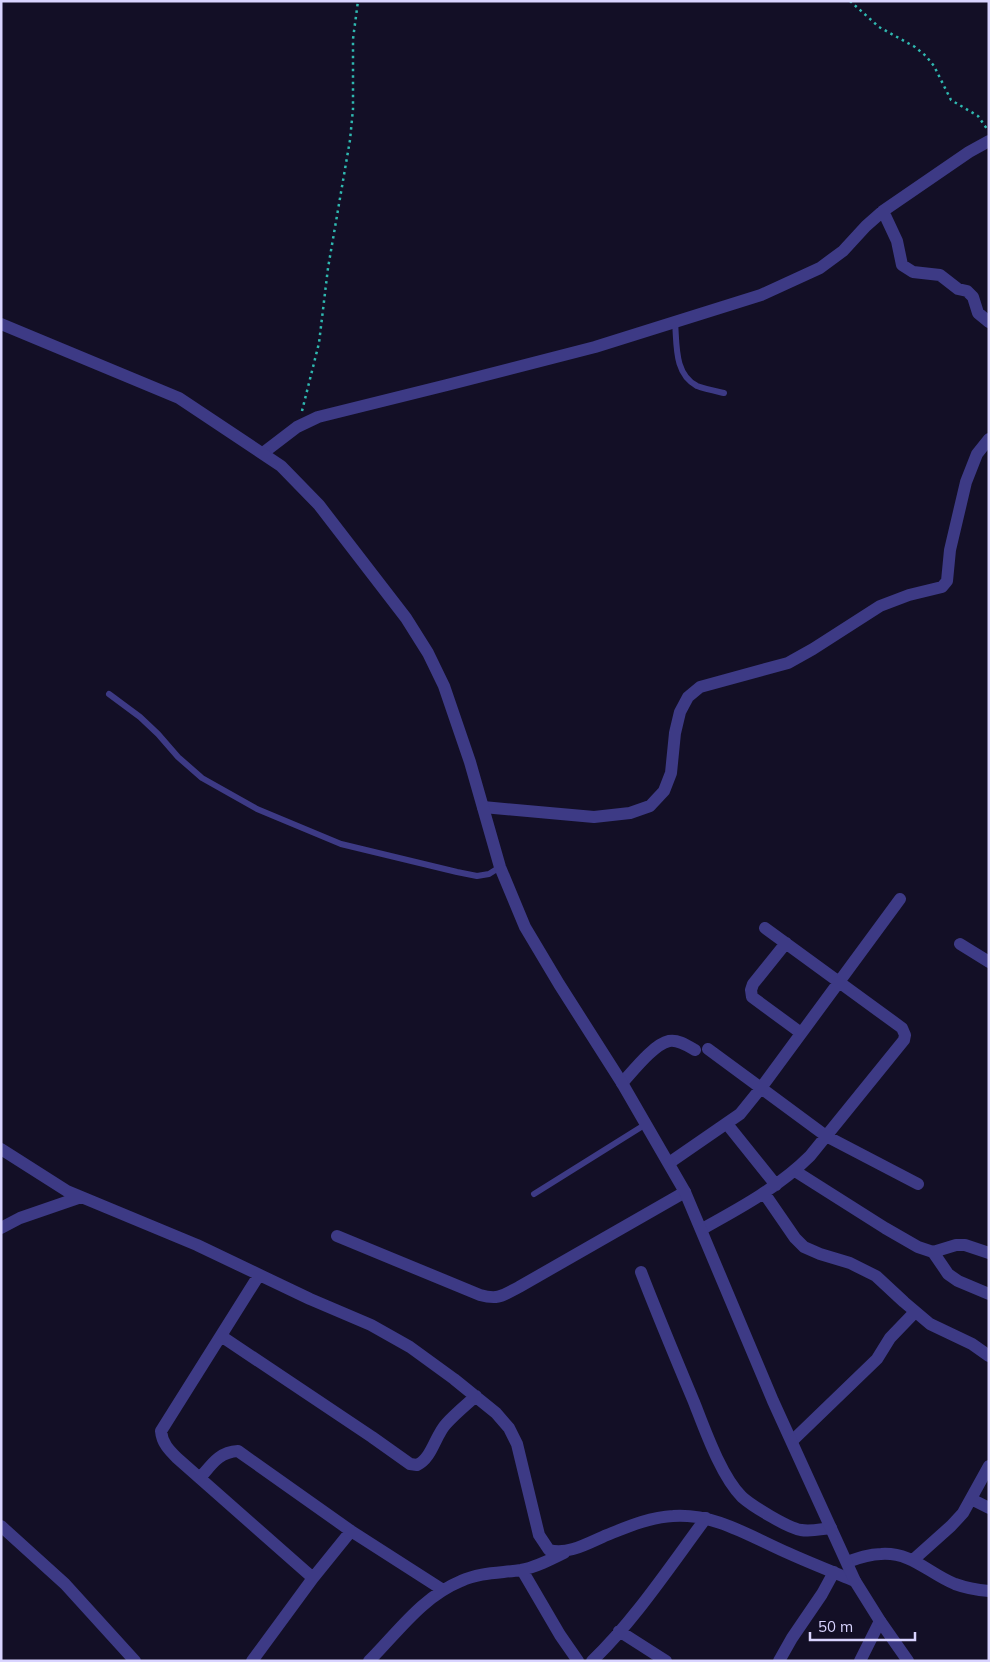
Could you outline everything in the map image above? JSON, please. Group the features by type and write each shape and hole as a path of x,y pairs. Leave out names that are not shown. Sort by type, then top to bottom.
{"street":[{"path":"263,453 298,427 318,416 447,386 586,349 761,295 820,268 842,251 866,226 883,212 969,152 989,141"},
{"path":"883,212 897,241 902,266 914,272 940,275 958,289 967,291 973,297 978,313 989,322"},
{"path":"1,324 179,398 281,466 319,505 406,618 428,653 444,686 456,718 500,867 525,927 622,1083 685,1192 773,1401 855,1581 908,1661"},
{"path":"483,807 594,816 630,813 650,806 664,791 671,773 675,733 680,712 688,697 700,687 788,663 813,650 880,606 909,595 942,587 947,581 950,550 966,482 977,454 989,439"},
{"path":"669,1163 740,1114 900,900"},
{"path":"702,1229 776,1186 795,1171 810,1156 904,1040 906,1035 902,1028 765,928"},
{"path":"786,943 753,984 751,990 752,997 801,1033"},
{"path":"960,944 989,962"},
{"path":"622,1083 658,1046 670,1041 680,1042 702,1050 761,1088 826,1136 918,1184"},
{"path":"727,1124 776,1186"},
{"path":"1,1149 67,1191 197,1245 379,1330 410,1347 476,1396 496,1413 509,1428 517,1444 534,1521 544,1545 549,1550 558,1552 568,1551"},
{"path":"795,1171 918,1247 933,1252 956,1245 965,1245 989,1253"},
{"path":"337,1236 480,1295 492,1298 502,1296 519,1287 685,1192"},
{"path":"764,1193 795,1238 804,1247 850,1263 876,1276 915,1312 936,1327 972,1344 989,1356"},
{"path":"1,1228 20,1218 81,1197"},
{"path":"933,1252 948,1274 965,1284 989,1294"},
{"path":"641,1272 705,1430 720,1463 735,1489 743,1498 772,1517 795,1528 810,1530 831,1528"},
{"path":"259,1275 161,1431 162,1438 167,1448 313,1578"},
{"path":"792,1441 877,1359 890,1338 915,1312"},
{"path":"221,1336 410,1464 417,1465 422,1463 446,1424 476,1396"},
{"path":"200,1478 218,1458 227,1452 238,1451 351,1532 444,1590"},
{"path":"913,1560 951,1526 971,1499 989,1466"},
{"path":"971,1499 989,1508"},
{"path":"369,1661 424,1604 461,1581 479,1575 522,1570 624,1528 672,1516 706,1518 855,1581"},
{"path":"592,1661 620,1631 706,1518"},
{"path":"1,1526 65,1584 135,1661"},
{"path":"252,1661 313,1578 351,1532"},
{"path":"847,1562 866,1555 895,1554 913,1560 954,1584 989,1591"},
{"path":"522,1570 560,1635 578,1661"},
{"path":"779,1661 834,1572"},
{"path":"860,1661 880,1621"},
{"path":"620,1631 666,1661"}],"lane":[{"path":"675,322 681,371 687,379 699,386 724,393"},
{"path":"109,694 140,717 178,757 202,778 257,809 341,844 457,872 477,876 489,874 500,867"},
{"path":"534,1194 646,1124"}],"path":[{"path":"298,427 319,343 328,268 350,140 353,110 353,39 358,1"},
{"path":"850,1 878,27 915,47 926,56 934,66 951,100 978,116 989,133"}]}
